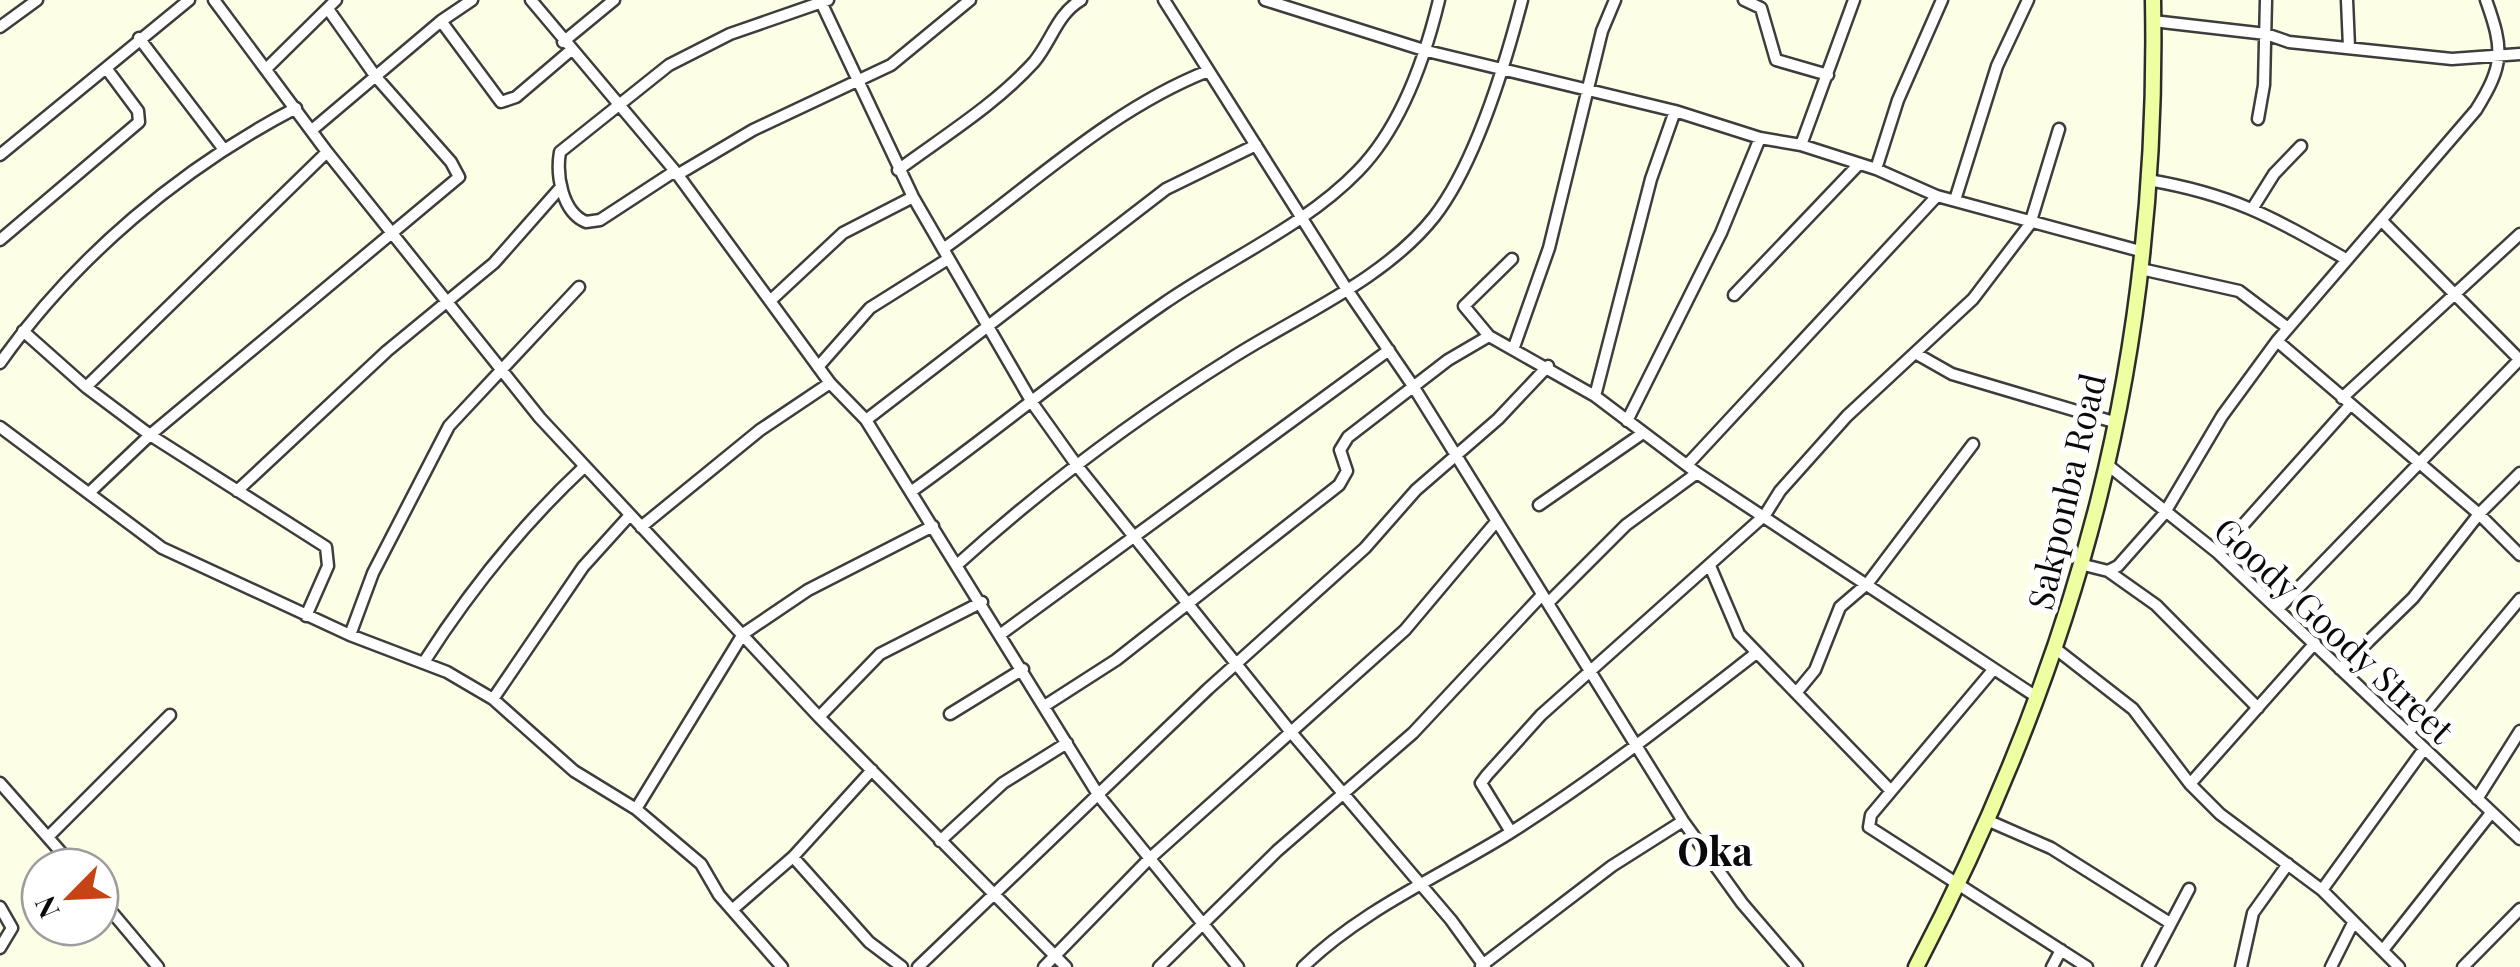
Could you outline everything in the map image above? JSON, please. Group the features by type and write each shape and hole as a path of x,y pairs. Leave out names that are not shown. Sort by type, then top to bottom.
{"main road":[{"name":"Sakponba Road","path":"1916,967 1989,821 2038,698 2084,565 2109,466 2144,252 2153,0"}],"street":[{"path":"0,27 37,0"},
{"path":"0,155 189,0"},
{"path":"214,0 327,152 584,466 819,717 1066,967"},
{"path":"312,130 440,21 472,0"},
{"path":"531,0 676,173 830,383 866,420 1099,796 1200,926 1238,967"},
{"path":"440,21 502,102 516,96 614,0"},
{"path":"970,0 927,40 860,82 753,130 593,222 579,220 560,187 560,152 669,65 730,34 823,1 860,82 898,170 912,198 1033,404 1186,602 1422,885 1483,966 1612,866 1683,821"},
{"path":"898,170 994,98 1035,60 1062,16 1081,0"},
{"path":"1164,0 1346,288 1413,386 1683,821 1742,903 1797,967"},
{"path":"1265,0 1427,51 1586,93 1675,111 1760,138 1802,145 1876,169 1937,196 2144,252"},
{"path":"912,491 1160,306 1300,215 1358,171 1388,128 1427,51 1438,0"},
{"path":"958,564 1009,518 1130,424 1346,288 1408,243 1435,216 1505,70 1522,0"},
{"path":"1514,347 1549,248 1586,93 1615,0"},
{"path":"1744,0 1763,4 1776,60 1828,76"},
{"path":"1802,145 1854,0"},
{"path":"1876,169 1898,100 1942,0"},
{"path":"1955,200 1997,66 2028,0"},
{"path":"2258,119 2266,0"},
{"path":"2347,0 2348,47"},
{"path":"2108,571 2118,566 2164,514 2222,416 2277,341 2344,258 2476,110 2497,76 2500,56 2490,1"},
{"path":"88,493 150,435 459,177 452,162 376,77 332,4 266,70"},
{"path":"2154,21 2266,34 2289,42 2452,59 2520,54"},
{"path":"139,38 222,148"},
{"path":"0,240 140,122 138,110 106,68"},
{"path":"818,367 870,308 945,254 1099,131 1152,98 1208,71"},
{"path":"0,363 23,331 103,245 222,148 296,108"},
{"path":"1595,396 1651,179 1675,111"},
{"path":"1511,832 1482,784 1542,715 1765,515 1780,491 1847,416 1973,299 2030,224 2059,129"},
{"path":"1626,422 1721,233 1760,138"},
{"path":"866,420 1166,189 1256,145"},
{"path":"2254,206 2274,174 2301,146"},
{"path":"86,388 327,152"},
{"path":"1734,295 1859,164"},
{"path":"2148,180 2196,188 2254,206 2344,258"},
{"path":"237,492 372,364 494,263 560,187"},
{"path":"1686,465 1937,196"},
{"path":"770,302 843,233 912,198"},
{"path":"2278,609 2520,359 2381,220"},
{"path":"2218,553 2346,401 2520,234"},
{"path":"1512,259 1464,306 1489,336 1595,396 1697,474 1765,515 2038,698"},
{"path":"2141,268 2239,291 2288,328"},
{"path":"350,635 373,573 450,426 580,287"},
{"path":"23,331 86,388 150,435 326,546 328,566 306,616"},
{"path":"1046,705 1116,660 1339,485 1347,471 1340,456 1344,442 1413,386 1489,336"},
{"path":"2277,341 2479,514 2520,555"},
{"path":"1001,634 1389,350"},
{"path":"1916,353 1952,374 2117,424"},
{"path":"918,967 1236,664 1365,548 1416,490 1457,456 1548,366"},
{"path":"641,527 760,430 830,383"},
{"path":"0,427 162,548 306,616 424,662 493,698 574,771 636,809 701,864 732,910 782,967"},
{"path":"1539,504 1642,433"},
{"path":"1796,693 1815,670 1840,607 1868,584 1972,444"},
{"path":"424,662 466,596 529,518 584,466"},
{"name":"Goody Goody Street","path":"2109,466 2164,514 2218,553 2520,839"},
{"path":"2340,670 2414,598 2479,514 2520,473"},
{"path":"1159,967 1277,851 1413,733 1545,599 1626,524 1697,474"},
{"path":"493,698 584,567 630,516"},
{"path":"1044,967 1148,860 1405,630 1496,523"},
{"path":"636,809 743,634 808,590 933,526"},
{"path":"2084,565 2108,571 2156,604 2258,708"},
{"path":"1710,566 1732,623 1755,654 1891,791"},
{"path":"2408,734 2520,600"},
{"path":"819,717 880,654 982,602"},
{"path":"2190,784 2315,643"},
{"path":"2056,649 2134,709 2190,784 2220,814 2322,890 2399,967"},
{"path":"1303,967 1355,926 1511,832 1637,745 1755,654"},
{"path":"950,714 1022,669"},
{"path":"1993,670 1940,738 1871,815 1869,827 2087,967"},
{"path":"48,836 170,715"},
{"path":"2476,799 2520,731"},
{"path":"940,841 1003,783 1066,743"},
{"path":"2322,890 2424,749"},
{"path":"732,910 793,857 872,770"},
{"path":"0,784 57,847"},
{"path":"2382,950 2490,813"},
{"path":"1989,821 2051,848 2170,923"},
{"path":"793,857 869,942 902,967"},
{"path":"2240,967 2253,913 2288,864"},
{"path":"2148,967 2189,889"},
{"path":"0,907 12,928 0,948"},
{"path":"2463,967 2520,909"},
{"path":"120,922 158,967"},
{"path":"2331,967 2353,923"},
{"path":"2052,967 2061,950"}],"district":[{"name":"Oka","path":"1715,849"}]}
